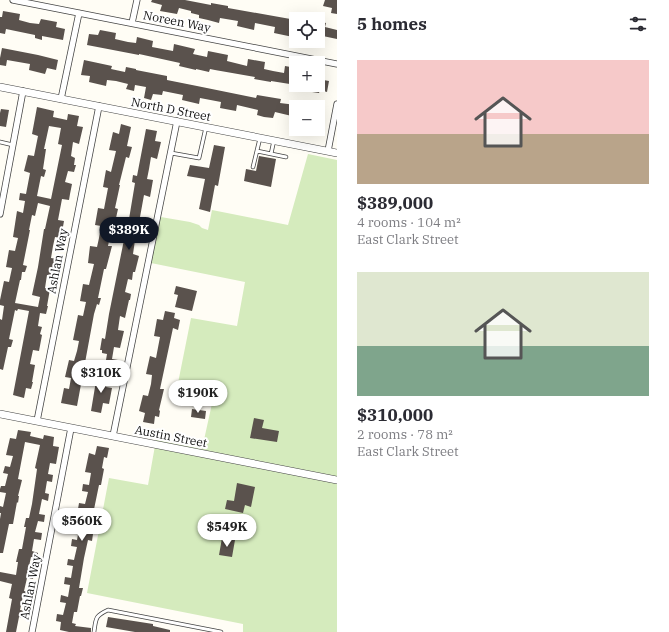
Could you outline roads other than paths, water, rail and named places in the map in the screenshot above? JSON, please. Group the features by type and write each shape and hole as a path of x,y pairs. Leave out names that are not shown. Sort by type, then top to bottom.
{"street":[{"name":"Noreen Way","path":"13,0 337,64"},
{"path":"52,8 54,0"},
{"path":"132,23 137,0"},
{"path":"61,99 79,13"},
{"name":"North D Street","path":"0,87 337,152"},
{"path":"0,214 23,91"},
{"path":"328,151 337,104"},
{"name":"Ashlan Way","path":"37,421 99,106"},
{"path":"113,436 177,121"},
{"name":"Austin Street","path":"0,414 337,480"},
{"name":"Ashlan Way","path":"32,632 71,428"}],"lane":[{"path":"171,152 199,158 206,127"},
{"path":"253,167 260,138"},
{"path":"271,154 274,140"},
{"path":"0,142 13,145"},
{"path":"257,151 286,157"},
{"path":"94,632 96,619 100,614 108,610 221,632"}]}
